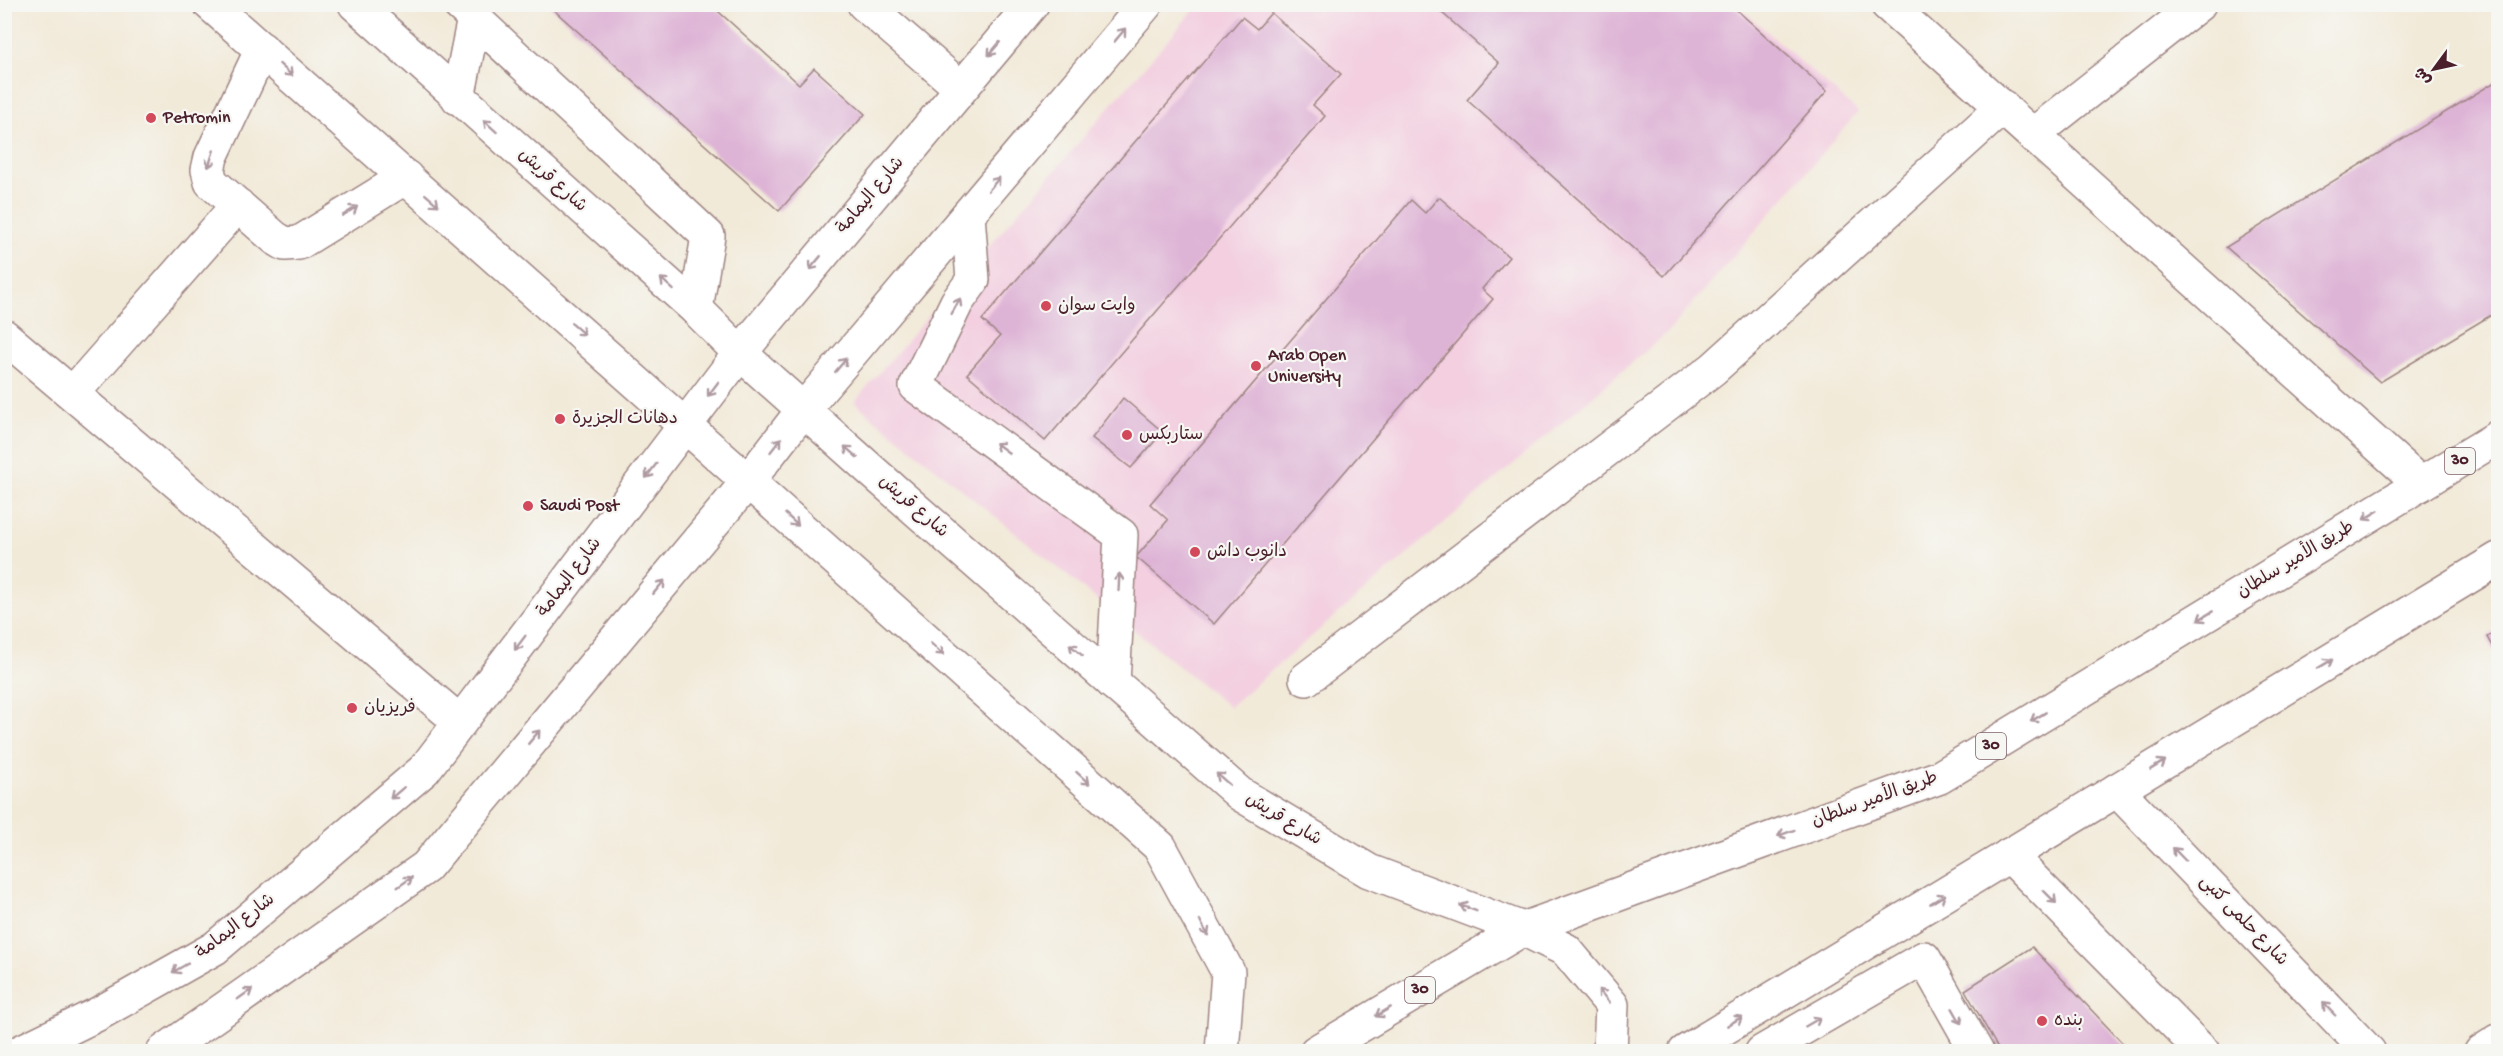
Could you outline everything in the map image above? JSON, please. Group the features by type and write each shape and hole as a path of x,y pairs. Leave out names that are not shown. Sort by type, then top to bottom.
{"main road":[{"path":"210,4 1160,846 1228,972 1222,1052"},
{"name":"شارع قريش","path":"355,4 696,309 803,410 1240,794 1370,871 1523,928 1566,950 1612,1005 1610,1052"},
{"path":"864,4 961,88"},
{"name":"شارع اليمامة","path":"20,1052 98,1014 215,948 424,770 740,353 1032,4"},
{"path":"163,1052 426,867 749,480 803,410 1146,4"},
{"path":"1887,4 2421,484"},
{"path":"2034,134 2199,4"},
{"path":"458,98 466,11"},
{"path":"466,11 708,236 696,309"},
{"path":"262,49 211,157 208,170 211,182 275,238 285,244 299,243 406,177"},
{"path":"1306,679 1713,369 2003,107"},
{"path":"73,393 238,205"},
{"path":"968,215 973,280 957,302 916,386 1121,535 1113,683"},
{"path":"4,336 460,722"},
{"name":"طريق الأمير سلطان","path":"1316,1052 1523,928 1940,777 2499,437"},
{"path":"1685,1052 2499,559"},
{"name":"شارع حلمى كتبى","path":"2117,790 2369,1052"},
{"path":"2009,855 2203,1052"},
{"path":"1902,972 1905,918"},
{"path":"1762,1052 1924,958 1977,1052"},
{"path":"2481,1052 2499,1041"}],"shaded area":[{"name":"Arab Open University","path":"1198,5 1737,5 1858,112 1669,331 1229,707 854,402"}],"building":[{"path":"547,4 710,4 799,84 814,68 865,114 779,211"},
{"path":"1432,4 1730,4 1827,91 1664,276 1467,100 1499,63"},
{"path":"1271,13 1341,74 1313,105 1325,116 1045,441 967,374 1000,336 982,320 1242,17 1257,29"},
{"path":"2498,80 2498,311 2380,382 2226,247"},
{"path":"1439,197 1509,257 1482,289 1493,299 1214,624 1136,557 1168,520 1150,504 1411,200 1425,213"},
{"name":"ستاربكس","path":"1123,398 1163,432 1131,468 1092,438"},
{"path":"2498,630 2498,657 2487,637"},
{"name":"بنده","path":"2032,947 2131,1052 2000,1052 1965,990"}],"place":[{"name":"Petromin","path":"151,118"},
{"name":"وايت سوان","path":"1046,306"},
{"name":"Arab Open University","path":"1256,366"},
{"name":"دهانات الجزيرة","path":"560,419"},
{"name":"ستاربكس","path":"1127,435"},
{"name":"Saudi Post","path":"528,506"},
{"name":"دانوب داش","path":"1195,552"},
{"name":"فريزيان","path":"352,708"},
{"name":"بنده","path":"2042,1021"}]}
